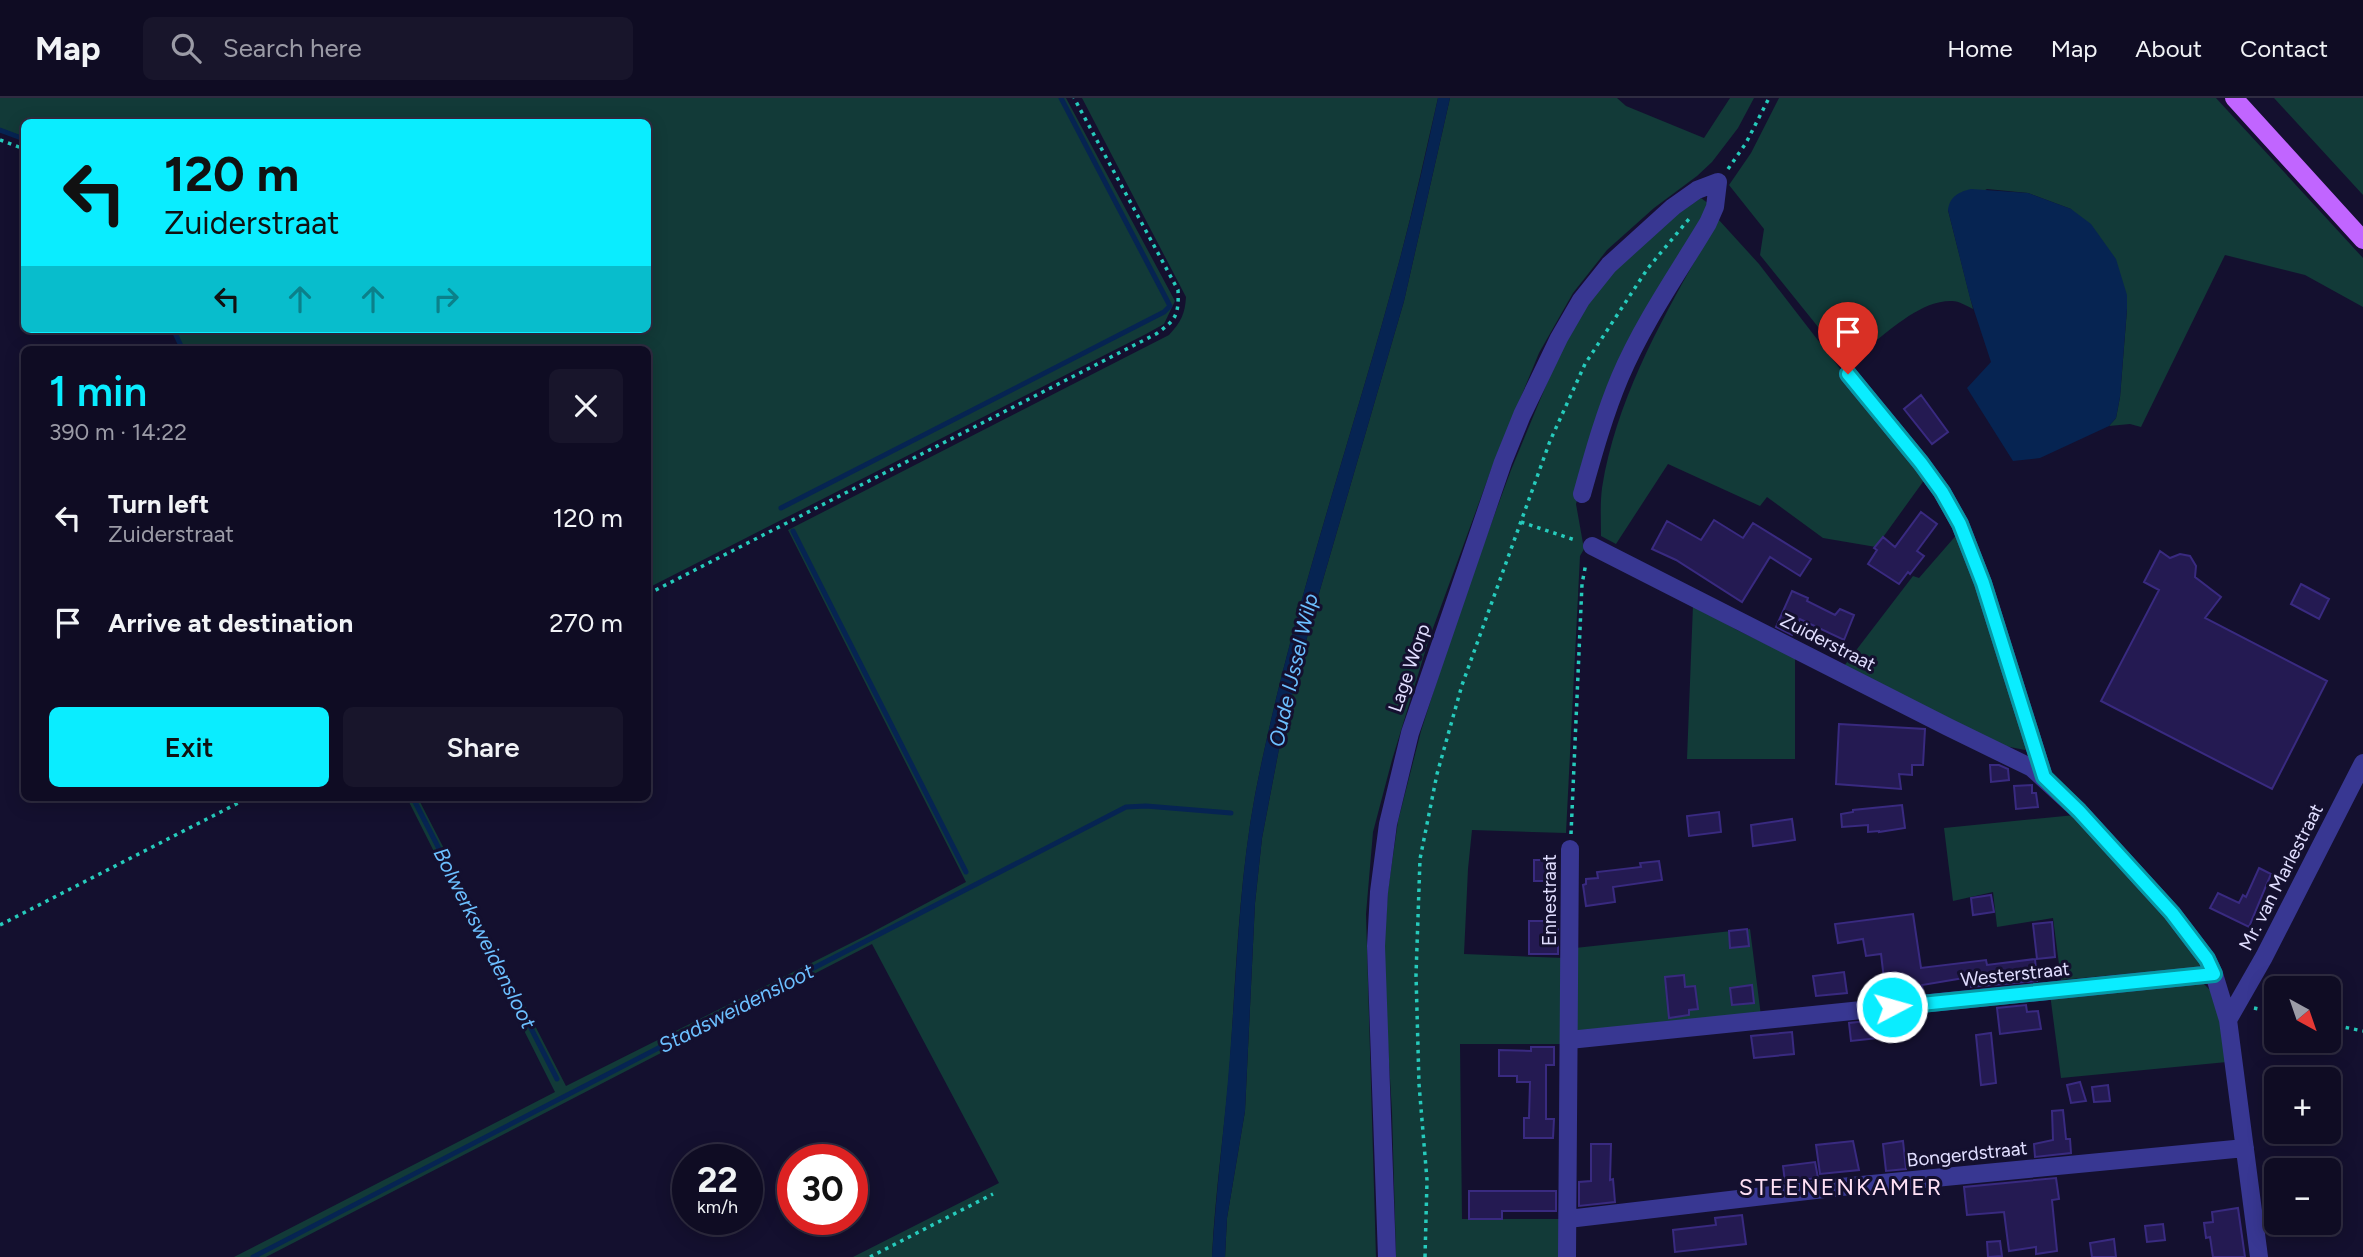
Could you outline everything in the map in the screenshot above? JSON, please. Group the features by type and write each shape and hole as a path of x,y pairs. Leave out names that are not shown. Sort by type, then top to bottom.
{"main road":[{"path":"2234,98 2363,240"}],"street":[{"path":"1582,494 1608,407 1621,374 1638,340 1709,223 1715,207 1718,182"},
{"name":"Lage Worp","path":"1387,1257 1376,946 1379,892 1388,824 1410,733 1503,462 1559,338 1581,300 1609,265 1673,207 1698,190 1718,182"},
{"name":"Zuiderstraat","path":"1848,374 1937,484 1960,524 1983,583 2044,777"},
{"name":"Zuiderstraat","path":"1592,546 2032,768 2079,811 2172,913 2207,959 2233,1012"},
{"name":"Mr. van Marlestraat","path":"2233,1012 2363,763"},
{"name":"Ennestraat","path":"1567,1257 1570,849"},
{"name":"Westerstraat","path":"1569,1040 2214,974"},
{"path":"2233,1012 2245,1147 2259,1257"},
{"name":"Bongerdstraat","path":"1567,1219 1841,1187 2245,1147"}],"path":[{"path":"651,592 1171,324 1179,309 1178,290 1073,98"},
{"path":"1718,182 1746,143 1769,98"},
{"path":"0,140 21,148"},
{"path":"1425,1257 1427,1180 1419,1084 1416,975 1420,859 1437,774 1462,685 1550,441 1585,364 1648,268 1692,215"},
{"path":"1521,522 1592,546"},
{"name":"Ennestraat","path":"1570,849 1582,584 1592,546"},
{"path":"0,925 242,801"},
{"path":"2233,1012 2264,1013"},
{"path":"2342,1027 2363,1031"},
{"path":"870,1257 993,1194"}],"green space":[{"path":"0,98 1066,98 1175,301 1164,324 1146,334 651,586 651,346 183,346 176,333 651,333 651,119 21,119 21,136 0,128"},
{"path":"1082,98 1438,98 1398,266 1285,661 1255,795 1242,894 1212,1257 853,1257 999,1183 872,944 266,1257 234,1257 555,1092 409,801 420,801 566,1086 867,935 966,882 788,530 1169,335 1182,318 1186,297"},
{"path":"1450,98 1617,98 1626,106 1704,138 1730,98 1754,98 1738,128 1712,162 1607,250 1573,293 1539,353 1491,470 1429,639 1373,832 1366,914 1376,1257 1225,1257 1227,1218 1245,1111 1255,903 1262,838 1282,733 1315,607 1404,301"},
{"path":"1779,98 2216,98 2363,258 2363,307 2305,275 2225,255 2141,427 2130,424 2109,426 2116,418 2120,397 2127,309 2071,209 2028,193 1987,189 1948,210 1973,309 1955,301 1930,305 1873,343 1863,318 1831,343 1760,255 1764,229 1729,185 1751,153"},
{"path":"2274,98 2363,98 2363,195"},
{"path":"1701,198 1709,204 1596,428 1576,504 1584,549 1580,556 1566,833 1472,830 1464,954 1565,958 1565,1044 1460,1044 1462,1219 1560,1219 1560,1257 1396,1257 1392,1112 1383,961 1388,890 1398,821 1421,731 1460,608 1511,470 1564,342 1606,274 1642,238"},
{"path":"1718,219 1759,264 1925,479 1876,547 1823,538 1767,497 1760,506 1668,464 1616,544 1601,536 1602,488 1620,416 1648,349"},
{"path":"1959,532 2030,751 1990,743 1841,670 1913,576 1919,578"},
{"path":"1693,605 1795,658 1795,759 1687,759"},
{"path":"2075,815 2147,890 2202,967 2061,980 2053,918 1997,927 1993,892 1953,901 1944,828"},
{"path":"1750,929 1761,1016 1582,1034 1577,1030 1575,948"},
{"path":"2198,978 2213,993 2221,1015 2227,1062 2061,1078 2050,994"}],"water":[{"name":"Oude IJssel Wilp","path":"1438,98 1450,98 1404,301 1315,607 1282,733 1262,838 1255,903 1245,1111 1227,1218 1225,1257 1212,1257 1242,892 1255,795 1303,595 1398,266"},
{"path":"1971,189 2028,193 2071,209 2091,224 2116,259 2127,295 2120,397 2116,418 2109,426 2040,458 2013,461 1967,388 1991,362 1970,298 1948,210 1956,195"}],"building":[{"path":"1921,395 1948,432 1932,444 1904,409"},
{"path":"1921,512 1937,524 1917,551 1924,556 1899,584 1868,564 1877,550 1874,548 1883,537 1895,547"},
{"path":"1714,520 1743,538 1753,523 1811,559 1800,576 1770,557 1742,602 1676,560 1652,549 1667,521 1701,540"},
{"path":"2160,551 2170,558 2180,554 2190,556 2196,566 2195,577 2221,597 2205,618 2327,681 2272,789 2101,701 2159,590 2144,582"},
{"path":"2301,584 2329,599 2319,619 2291,604"},
{"path":"1792,591 1835,615 1840,609 1854,615 1844,640 1800,619 1792,635 1776,627"},
{"path":"1839,724 1925,729 1923,765 1912,765 1912,775 1899,774 1901,789 1836,784"},
{"path":"1990,765 2008,769 2009,780 1991,782"},
{"path":"2032,785 2032,793 2036,793 2038,807 2016,809 2014,786"},
{"path":"1902,805 1905,828 1868,832 1868,825 1842,827 1841,814 1853,810"},
{"path":"1719,812 1721,832 1689,836 1687,816"},
{"path":"1792,819 1795,840 1753,846 1751,825"},
{"path":"1534,860 1556,860 1556,881 1534,881"},
{"path":"1659,861 1662,880 1613,887 1615,902 1586,906 1583,885 1586,884 1586,879 1598,878 1597,872 1641,867 1640,863"},
{"path":"2259,868 2271,874 2249,927 2210,908 2218,893 2239,903 2243,895 2246,897"},
{"path":"1991,895 1994,912 1973,915 1971,898"},
{"path":"1913,914 1921,968 1986,960 1987,965 2035,959 2037,981 1971,987 1970,977 1922,985 1923,992 1886,996 1881,954 1866,956 1863,939 1838,943 1835,924"},
{"path":"1529,921 1547,921 1547,929 1558,929 1558,954 1529,954"},
{"path":"2052,922 2055,957 2037,959 2033,924"},
{"path":"1747,929 1749,946 1730,948 1729,931"},
{"path":"1844,972 1847,993 1816,996 1813,976"},
{"path":"1684,975 1685,987 1695,986 1698,1009 1689,1010 1689,1015 1669,1018 1665,977"},
{"path":"1752,985 1754,1003 1732,1005 1730,988"},
{"path":"2026,1005 2027,1012 2038,1011 2041,1029 2000,1034 1997,1008"},
{"path":"1885,1019 1887,1037 1851,1041 1849,1023"},
{"path":"1792,1032 1794,1054 1754,1058 1751,1036"},
{"path":"1991,1033 1996,1083 1981,1085 1976,1035"},
{"path":"1531,1047 1554,1047 1554,1065 1546,1065 1546,1119 1554,1119 1553,1138 1524,1138 1524,1118 1529,1118 1530,1082 1517,1082 1517,1076 1499,1076 1499,1050 1531,1051"},
{"path":"2080,1082 2086,1101 2071,1103 2067,1085"},
{"path":"2108,1085 2110,1101 2094,1102 2092,1087"},
{"path":"2063,1110 2066,1139 2070,1139 2071,1153 2035,1157 2034,1144 2053,1140 2052,1111"},
{"path":"1853,1141 1859,1170 1820,1174 1816,1145"},
{"path":"1903,1141 1906,1169 1886,1171 1883,1144"},
{"path":"1591,1144 1611,1144 1610,1180 1613,1179 1615,1202 1579,1206 1579,1182 1591,1181"},
{"path":"1815,1162 1818,1178 1785,1182 1783,1166"},
{"path":"2056,1178 2059,1199 2052,1200 2057,1251 2036,1254 2036,1247 2009,1251 2004,1212 1967,1215 1964,1187"},
{"path":"1469,1191 1556,1191 1556,1211 1502,1211 1502,1219 1469,1219"},
{"path":"2238,1208 2245,1257 2213,1257 2210,1237 2206,1238 2204,1223 2213,1222 2212,1212"},
{"path":"1742,1215 1746,1244 1675,1252 1673,1230 1716,1225 1715,1218"},
{"path":"2163,1224 2165,1240 2147,1242 2145,1226"},
{"path":"2114,1239 2116,1257 2092,1257 2090,1243"},
{"path":"2000,1241 2002,1256 1988,1257 1987,1242"}],"waterway":[{"path":"781,508 1164,312 1170,306 1061,98"},
{"name":"Bolwerksweidensloot","path":"0,130 21,138"},
{"name":"Bolwerksweidensloot","path":"175,333 181,346"},
{"path":"793,531 966,872"},
{"name":"Bolwerksweidensloot","path":"415,801 557,1079"},
{"name":"Stadsweidensloot","path":"253,1257 1126,807 1146,806 1231,813"}],"district":[{"name":"STEENENKAMER","path":"1841,1187"}],"route":[{"path":"1848,374 1921,463 1951,506 1960,524 1983,583 2044,777 2079,811 2172,913 2207,959 2214,974 1892,1007"}]}
